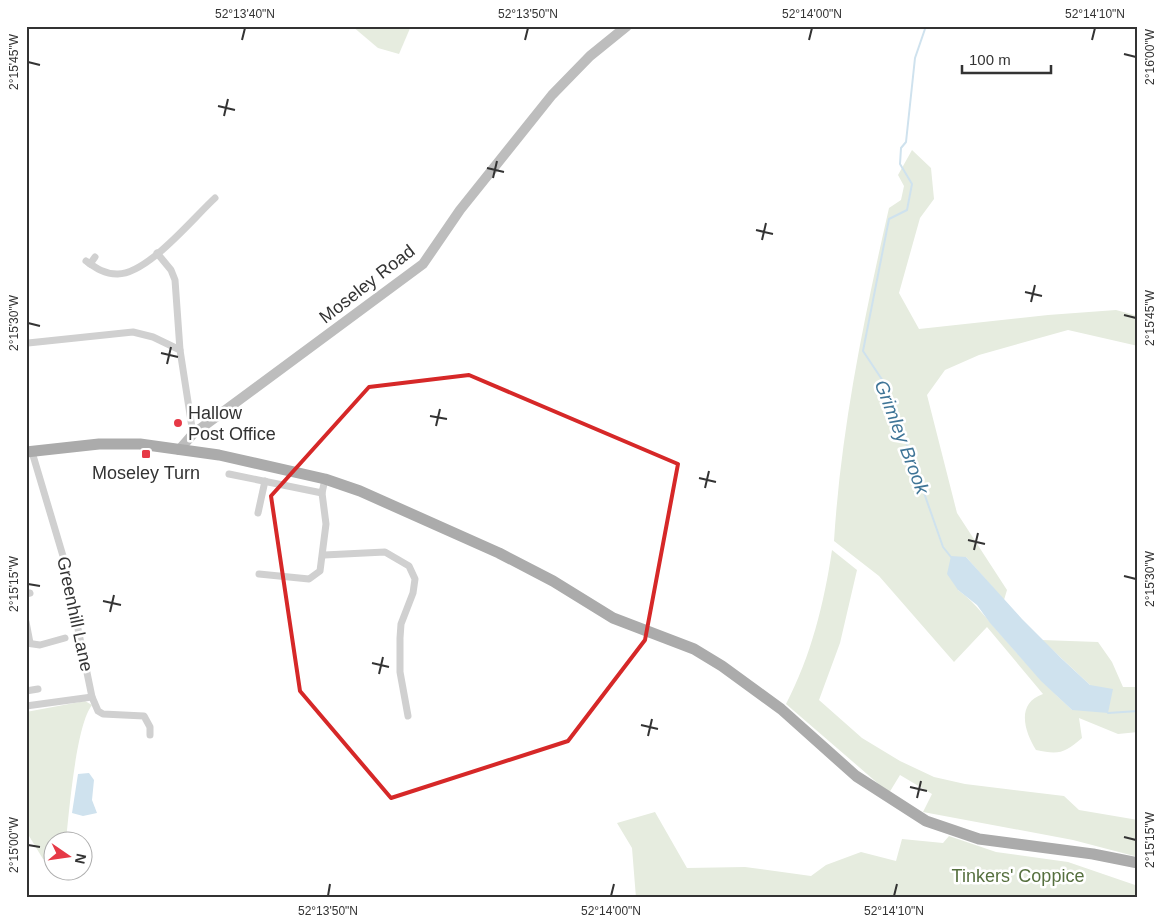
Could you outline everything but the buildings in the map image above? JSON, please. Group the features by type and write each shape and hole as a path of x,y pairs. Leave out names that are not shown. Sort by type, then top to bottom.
{"main road":[{"path":"29,452 99,444 140,444 219,455 325,479 360,491 499,553 553,581 613,618 639,629 681,642 694,649 722,666 781,709 856,776 926,821 979,839 1093,854 1138,864"}],"street":[{"name":"Moseley Road","path":"179,450 192,434 423,264 460,210 552,95 590,56 626,26"},
{"path":"95,257 88,262 104,272 123,274 132,272 157,253 212,198"},
{"path":"157,253 171,270 175,280 180,350 192,434"},
{"path":"28,343 133,332 152,337 180,350"},
{"name":"Greenhill Lane","path":"29,452 63,556 92,697 98,711 103,714 144,716 150,727 150,734"},
{"path":"229,474 322,494"},
{"path":"259,574 309,579 320,571 324,555 326,524 322,494 325,479"},
{"path":"258,513 265,481"},
{"path":"324,555 386,552 409,566 415,579 413,593 401,624 400,638 400,672 408,716"},
{"path":"26,622 28,643 40,645 64,638"},
{"path":"26,691 38,689"},
{"path":"26,706 92,697"}],"highlighted area":[{"path":"469,375 678,464 645,640 568,741 391,798 300,691 271,496 369,387"}],"green space":[{"path":"352,26 411,26 399,54 378,48"},
{"path":"912,150 931,168 934,199 920,218 899,293 919,329 1048,315 1116,310 1138,316 1138,346 1068,330 979,355 945,370 927,395 957,513 1007,590 1004,600 966,557 958,590 965,595 1036,675 1072,710 1090,685 1042,640 1098,642 1112,662 1123,687 1138,687 1138,732 1118,734 1079,718 1082,738 1071,747 1061,752 1036,750 1028,734 1025,718 1029,704 1034,698 1043,694 987,627 954,662 879,576 834,541 842,457 862,332 889,208 901,200 904,186 898,175"},
{"path":"832,550 857,570 840,643 819,700 862,738 900,761 934,777 965,784 1064,796 1079,810 1138,820 1138,857 1073,840 923,812 932,794 900,775 889,793 786,704 803,667 821,610"},
{"path":"85,701 92,705 86,715 78,749 67,832 42,832 42,857 26,831 26,712"},
{"name":"Tinkers' Coppice","path":"655,812 687,868 745,867 811,876 826,865 861,852 896,861 902,839 943,843 949,836 996,852 1068,862 1138,886 1138,898 636,898 632,848 617,823"}],"water":[{"path":"951,556 966,557 1022,619 1090,685 1113,689 1108,713 1072,710 1041,681 990,623 977,605 958,590 947,574"},
{"path":"89,773 94,780 92,800 97,813 83,816 72,813 78,774"}],"waterway":[{"name":"Grimley Brook","path":"926,26 915,58 906,142 901,148 900,164 912,184 907,210 889,219 863,351 887,387 943,547 951,557"},
{"name":"Grimley Brook","path":"1108,713 1138,711"}],"place":[{"name":"Hallow Post Office","path":"178,423"},
{"name":"Moseley Turn","path":"146,454"}]}
